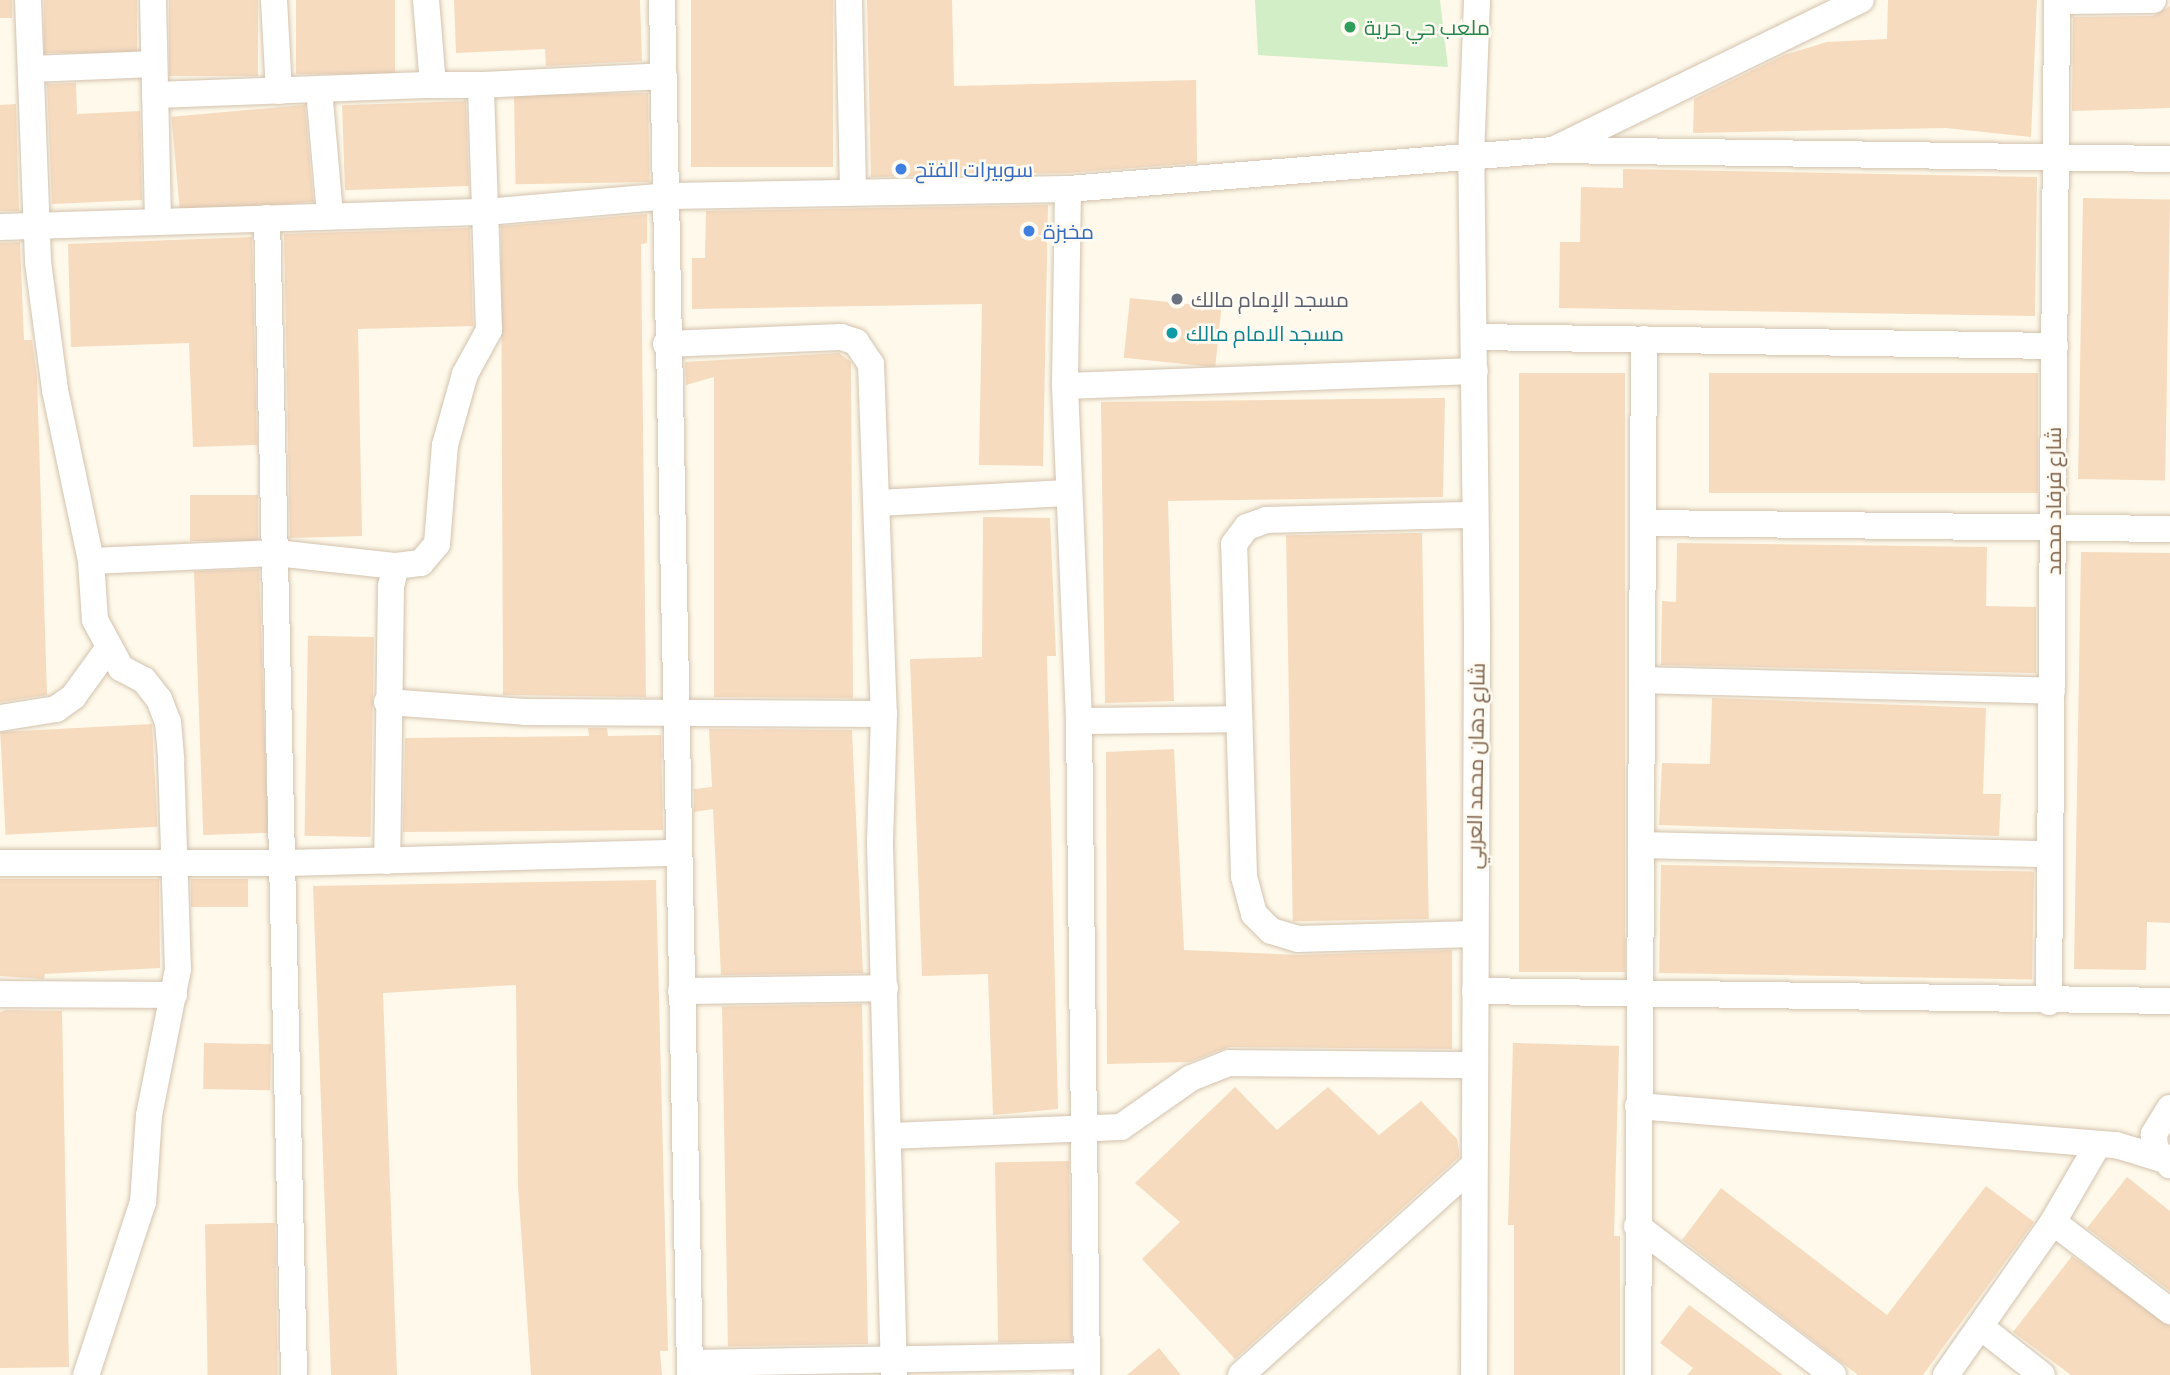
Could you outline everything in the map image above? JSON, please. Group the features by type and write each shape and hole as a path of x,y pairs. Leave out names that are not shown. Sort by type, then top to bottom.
{"street":[{"path":"28,0 36,225 55,390 91,561 95,620 107,650 121,668 144,680 168,722 174,863 174,995 149,1115 143,1202 86,1375"},
{"path":"152,0 158,222"},
{"path":"274,0 279,91"},
{"path":"426,0 432,85"},
{"path":"662,0 669,196 666,344 678,710 677,853 690,1369 1086,1365 1079,721 1065,386 1068,189"},
{"path":"849,0 853,192"},
{"name":"شارع دهان محمد العربي","path":"1474,1375 1472,1065 1475,991 1475,337 1471,157 1477,0"},
{"path":"1554,150 1861,0"},
{"path":"2057,1 2153,0"},
{"name":"شارع فرفاد محمد","path":"2049,1002 2057,1"},
{"path":"32,69 154,64"},
{"path":"155,95 481,85 664,76"},
{"path":"91,561 276,553 396,566 421,563 437,544 445,445 465,374 489,330 481,85"},
{"path":"319,89 330,216"},
{"path":"0,227 486,212 669,196 1068,189 1554,150 2056,160 2170,159"},
{"path":"267,218 286,863 294,1375"},
{"path":"666,344 821,336 856,342 871,364 875,388 884,714 880,844 893,1366"},
{"path":"1475,337 2055,345"},
{"path":"1638,1375 1644,338"},
{"path":"1065,386 1475,371"},
{"path":"877,503 1068,493"},
{"path":"1473,934 1298,939 1272,931 1254,914 1244,876 1237,534 1266,520 1474,515"},
{"path":"1644,523 2170,529"},
{"path":"387,861 387,702 396,566"},
{"path":"0,718 57,709 73,697 107,650"},
{"path":"1642,680 2052,691"},
{"path":"387,702 525,712 678,710 884,714"},
{"path":"1079,721 1239,719"},
{"path":"1641,845 2050,854"},
{"path":"0,863 286,863 677,853"},
{"path":"681,991 885,988"},
{"path":"1475,991 2049,1002 2170,1001"},
{"path":"0,994 174,995"},
{"path":"889,1136 1085,1132 1139,1119 1191,1078 1229,1063 1472,1065"},
{"path":"1638,1106 2107,1146 2166,1162"},
{"path":"1946,1375 1982,1328 2107,1146 2164,1115"},
{"path":"2164,1115 2154,1134 2166,1162"},
{"path":"1241,1375 1474,1166"},
{"path":"2053,1222 2170,1311"},
{"path":"1637,1226 1833,1375"},
{"path":"1982,1328 2042,1375"}],"green space":[{"name":"ملعب حي حرية","path":"1255,0 1440,0 1448,67 1258,55"}],"building":[{"path":"0,0 12,0 12,18 0,18"},
{"path":"44,0 137,0 137,53 44,53"},
{"path":"169,0 258,0 258,76 169,76"},
{"path":"296,0 395,0 395,74 296,74"},
{"path":"454,0 640,0 642,61 546,66 545,49 456,53"},
{"path":"691,0 833,0 833,167 691,167"},
{"path":"867,0 952,0 954,86 1196,80 1197,163 1067,173 871,177"},
{"path":"1888,0 2037,0 2031,137 1946,128 1693,133 1694,99 1784,55 1827,42 1887,39"},
{"path":"2170,6 2170,108 2072,111 2073,17 2153,16"},
{"path":"76,83 77,114 140,111 142,200 52,204 47,84"},
{"path":"648,93 650,182 516,184 514,95"},
{"path":"466,101 469,186 345,190 342,105"},
{"path":"16,104 19,211 0,211 0,105"},
{"path":"305,105 313,202 180,213 172,117"},
{"path":"1623,169 2037,177 2035,316 1559,308 1560,242 1580,242 1581,187 1623,188"},
{"path":"2083,198 2170,200 2165,480 2078,479"},
{"path":"1048,205 1043,466 979,465 982,304 692,309 692,258 705,258 706,211"},
{"path":"647,214 647,243 641,244 646,697 503,695 501,226"},
{"path":"470,228 473,326 358,329 362,536 290,538 284,234"},
{"path":"252,237 257,445 193,447 189,343 71,347 68,244"},
{"path":"20,242 24,340 32,340 37,377 47,695 0,702 0,243"},
{"name":"مسجد الامام مالك","path":"1130,298 1221,308 1215,367 1124,358"},
{"path":"839,353 851,362 853,698 714,697 714,377 686,385 685,362"},
{"path":"1519,373 1625,373 1625,972 1519,972"},
{"path":"1709,373 2038,373 2038,493 1709,493"},
{"path":"1445,398 1443,497 1168,501 1174,701 1105,703 1101,402"},
{"path":"190,495 258,495 258,541 190,541"},
{"path":"983,517 1050,518 1056,656 1047,656 1058,1109 993,1115 988,974 922,976 910,659 982,657"},
{"path":"1422,533 1429,919 1293,921 1286,535"},
{"path":"1677,543 1987,547 1986,606 2036,607 2036,673 1661,665 1662,601 1676,602"},
{"path":"2081,552 2170,553 2170,923 2147,922 2146,970 2074,969"},
{"path":"259,569 268,833 203,835 194,571"},
{"path":"308,636 374,637 371,837 305,836"},
{"path":"1712,698 1986,708 1983,794 2001,794 1999,836 1659,825 1662,763 1710,764"},
{"path":"152,724 157,827 6,835 0,732"},
{"path":"588,728 607,728 608,736 661,735 663,830 403,832 405,738 589,736"},
{"path":"709,729 852,730 863,973 721,975 713,809 694,812 694,789 712,787"},
{"path":"1174,749 1184,950 1298,955 1452,950 1452,1049 1229,1047 1189,1062 1107,1064 1106,752"},
{"path":"1661,865 2034,872 2032,979 1659,973"},
{"path":"0,879 159,879 160,968 45,974 44,979 0,976"},
{"path":"191,879 248,879 248,907 191,907"},
{"path":"656,880 668,1351 660,1351 662,1375 531,1375 518,1186 516,985 383,993 397,1375 331,1375 313,886"},
{"path":"862,1004 868,1344 728,1346 722,1006"},
{"path":"62,1011 69,1367 0,1368 0,1012"},
{"path":"204,1043 271,1044 270,1090 203,1089"},
{"path":"1513,1043 1619,1046 1614,1236 1620,1236 1620,1375 1514,1375 1514,1225 1508,1225"},
{"path":"1235,1087 1277,1130 1328,1087 1379,1135 1421,1101 1457,1139 1459,1157 1235,1359 1142,1259 1180,1222 1135,1183"},
{"path":"1069,1161 1072,1341 998,1342 995,1162"},
{"path":"2127,1177 2170,1211 2170,1291 2087,1228"},
{"path":"1986,1186 2034,1222 1923,1375 1858,1375 1682,1240 1721,1188 1887,1315"},
{"path":"275,1223 278,1375 208,1375 205,1224"},
{"path":"2072,1256 2170,1326 2170,1375 2071,1375 2013,1332"},
{"path":"1689,1305 1783,1375 1687,1375 1693,1368 1660,1343"},
{"path":"1159,1348 1181,1375 1127,1375"}],"place":[{"name":"ملعب حي حرية","path":"1350,27"},
{"name":"سوبيرات الفتح","path":"901,169"},
{"name":"مخبزة","path":"1029,231"},
{"name":"مسجد الإمام مالك","path":"1177,299"},
{"name":"مسجد الامام مالك","path":"1172,333"}]}
